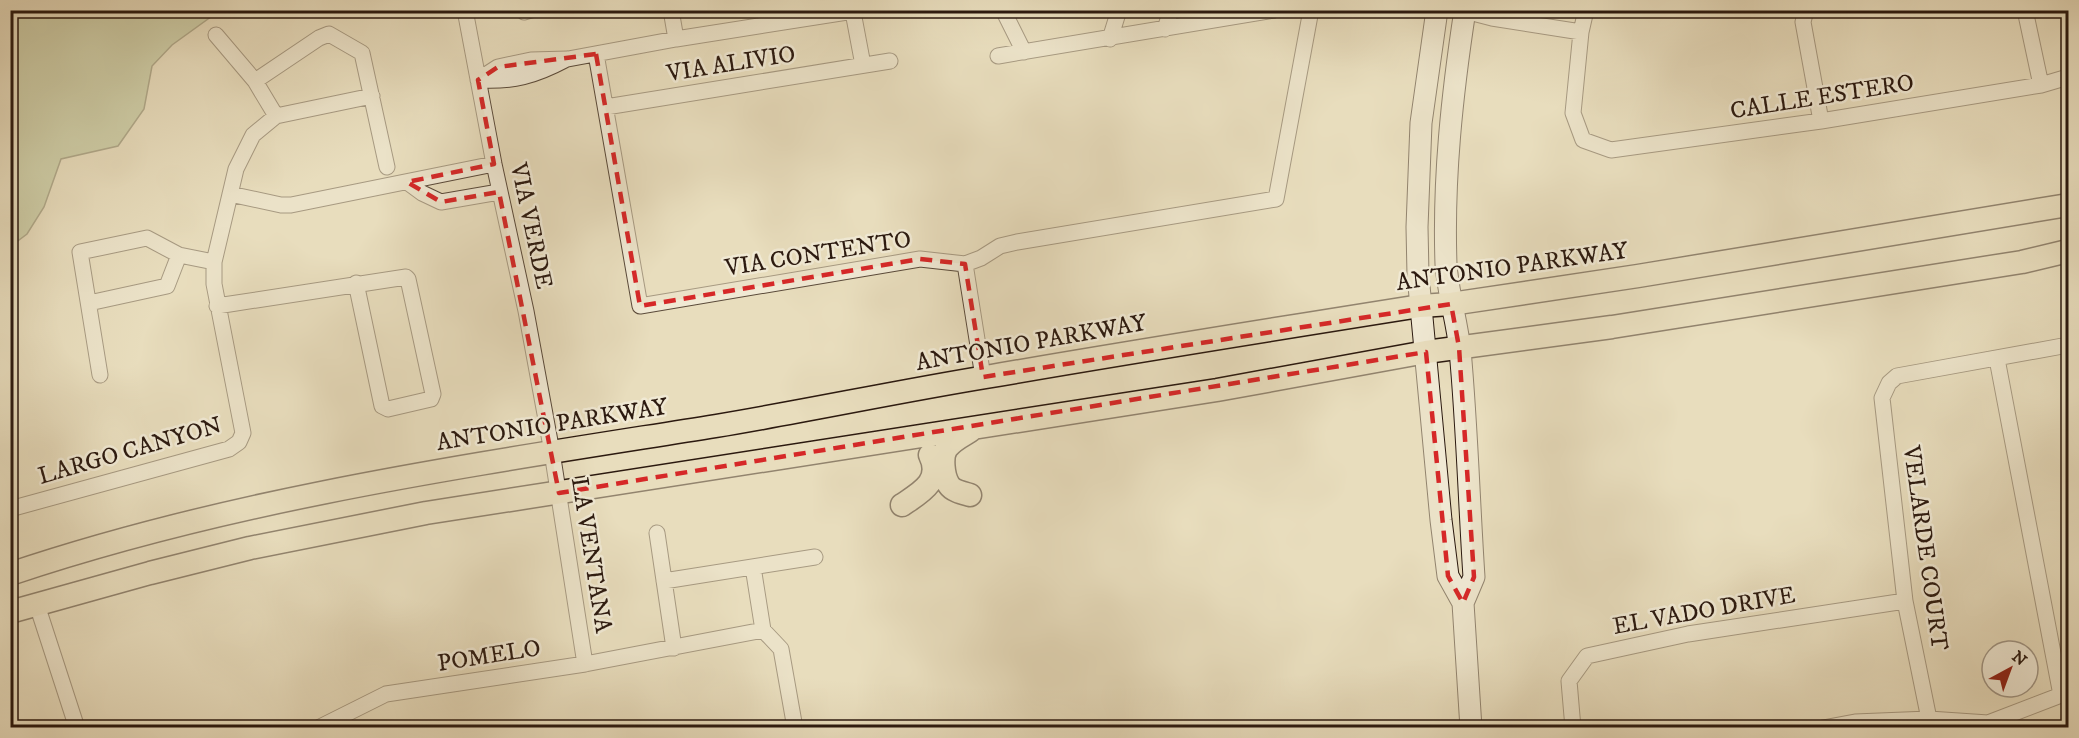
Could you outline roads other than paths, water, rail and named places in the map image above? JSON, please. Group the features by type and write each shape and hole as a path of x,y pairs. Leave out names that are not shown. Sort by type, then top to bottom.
{"main road":[{"name":"ANTONIO PARKWAY","path":"10,574 109,544 277,501 383,480 719,425 983,377 1420,306 1451,304 1650,274 2068,206"},
{"path":"10,612 250,548 426,513 1217,390 1426,352 1633,324 2022,262 2068,251"},
{"path":"970,495 949,486 943,455 947,447 958,437 978,428"},
{"path":"902,505 922,492 931,483 935,474 933,459 929,453 904,439"}],"street":[{"name":"VIA VERDE","path":"465,10 552,452"},
{"path":"671,10 676,39"},
{"path":"1003,10 1024,52"},
{"path":"1110,39 1119,10"},
{"path":"1165,29 1171,10"},
{"path":"998,56 1274,10"},
{"path":"983,377 965,264 981,258 1000,246 1017,242 1276,199 1311,10"},
{"path":"1437,10 1421,123 1417,227 1420,306 1448,576 1463,603 1471,728"},
{"path":"1463,603 1474,577 1460,347 1446,267 1446,228 1449,124 1465,11 1492,18 1581,32 1586,10"},
{"path":"1806,10 1803,22 1821,121"},
{"path":"2025,10 2042,85"},
{"path":"478,80 501,81 530,76 542,73 568,59 676,39 857,11 863,65"},
{"name":"CALLE ESTERO","path":"1581,32 1573,113 1583,140 1611,150 1821,121 2042,85 2068,77"},
{"path":"255,81 329,34 346,42 362,53 387,167"},
{"path":"216,35 255,81 276,116"},
{"name":"VIA CONTENTO","path":"596,54 640,306 920,258 950,264 965,264"},
{"name":"VIA ALIVIO","path":"606,107 891,61"},
{"name":"LARGO CANYON","path":"10,509 229,449 239,442 243,433 217,306 214,262 236,169 253,135 276,116 372,96"},
{"path":"230,194 291,205 494,164"},
{"path":"407,182 422,194 441,202 499,192"},
{"path":"100,375 80,252 147,238 179,255 214,262"},
{"path":"89,303 167,286 179,255"},
{"path":"217,306 356,283 403,277 408,279 433,394 431,399 388,409 382,406 356,283"},
{"path":"1823,728 1855,722 1929,719 1988,723 2065,693 1997,359 2068,345"},
{"name":"VELARDE COURT","path":"1929,719 1905,601 1882,398 1889,383 1897,376 1997,359"},
{"name":"LA VENTANA","path":"552,452 585,664"},
{"path":"657,533 674,648"},
{"path":"664,581 815,557"},
{"path":"753,567 763,630 781,649 795,728"},
{"name":"EL VADO DRIVE","path":"1573,728 1569,681 1587,656 1688,634 1905,601"},
{"path":"37,605 77,728"},
{"name":"POMELO","path":"318,728 386,694 585,664 763,630"}]}
